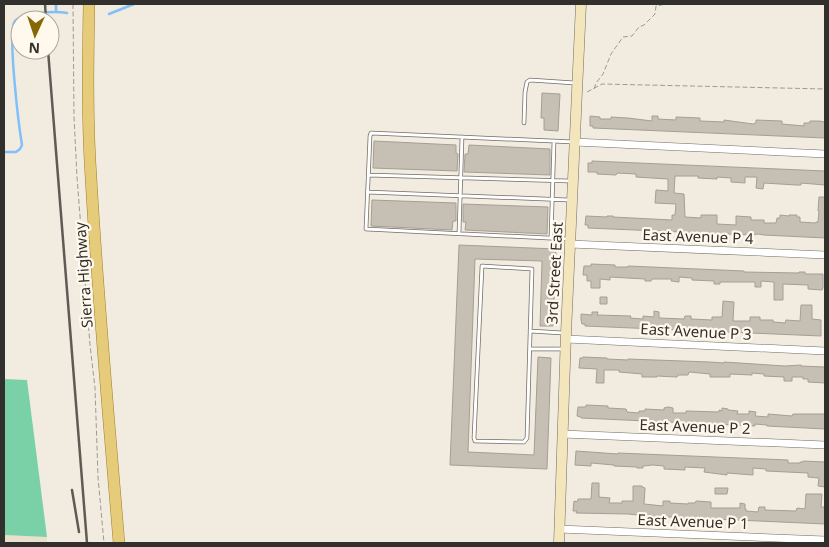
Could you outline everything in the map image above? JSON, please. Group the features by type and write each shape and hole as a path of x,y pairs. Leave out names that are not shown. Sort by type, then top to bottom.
{"main road":[{"name":"Sierra Highway","path":"89,4 91,176 119,543"}],"street":[{"name":"3rd Street East","path":"559,543 581,4"},
{"path":"575,142 825,154"},
{"name":"East Avenue P 4","path":"571,242 825,255"},
{"name":"East Avenue P 3","path":"566,341 825,351"},
{"name":"East Avenue P 2","path":"563,434 825,445"},
{"name":"East Avenue P 1","path":"559,528 825,540"}],"lane":[{"path":"524,124 527,82 530,80 578,83"},
{"path":"571,242 551,238 366,229 367,192 371,133 575,142"},
{"path":"459,233 462,137"},
{"path":"551,238 554,141"},
{"path":"368,175 573,182"},
{"path":"367,192 572,200"},
{"path":"482,266 532,268 530,349 526,441 475,441 482,266"},
{"path":"530,331 566,341"},
{"path":"530,349 566,341"}],"path":[{"path":"73,4 74,117 90,345 95,388 98,477 104,543"},
{"path":"594,89 603,74 611,54 623,37 632,36 639,27 644,25 655,14 656,6 666,4"},
{"path":"577,96 602,84 825,89"}],"shaded area":[{"path":"4,535 47,537 47,543 4,543"}],"green space":[{"path":"4,379 27,380 47,537 4,535"}],"building":[{"path":"542,93 560,94 558,131 544,130 544,118 541,118"},
{"path":"590,116 600,117 600,119 611,119 611,117 652,121 652,116 658,116 658,119 676,120 676,117 700,118 700,121 724,122 724,120 753,124 756,123 756,120 782,121 782,124 804,126 804,123 809,123 810,121 819,121 825,122 825,138 593,128 593,126 590,126"},
{"path":"374,141 456,145 456,153 458,154 457,171 373,168"},
{"path":"469,145 550,149 550,175 464,172 465,154 468,154"},
{"path":"592,161 825,171 825,185 764,183 763,189 756,188 757,177 745,177 745,183 731,182 731,178 675,176 674,193 684,194 685,217 701,218 701,215 717,215 717,224 736,225 736,216 751,217 751,220 764,220 764,223 776,223 780,215 797,215 797,217 800,217 800,222 815,223 818,222 819,197 825,197 825,238 588,228 588,225 585,225 586,216 672,220 672,215 675,215 676,204 655,203 656,190 668,191 668,179 636,177 636,174 617,173 616,175 588,172 588,163 592,163"},
{"path":"372,200 456,203 456,221 453,221 452,230 371,226"},
{"path":"463,204 548,207 547,234 465,230 466,222 463,222"},
{"path":"459,245 556,249 553,326 540,326 542,261 475,259 468,452 534,455 538,357 551,358 547,469 450,465"},
{"path":"591,264 615,265 615,267 628,266 744,272 805,272 805,274 823,274 823,288 822,290 808,289 808,285 783,284 783,300 774,300 774,282 761,281 761,287 755,287 755,282 720,282 720,284 714,284 714,281 692,280 692,278 679,277 679,282 671,281 672,279 645,281 645,279 610,277 610,280 600,279 600,288 591,288 591,281 587,281 587,275 583,275 584,266 591,266"},
{"path":"600,297 607,297 607,304 600,304"},
{"path":"723,301 734,302 733,321 750,321 750,317 760,317 760,320 773,320 773,322 785,323 786,320 800,321 801,305 812,305 812,319 821,320 821,336 585,326 581,320 581,314 592,315 592,312 598,312 597,315 631,316 630,318 643,319 643,316 654,317 654,311 659,312 659,318 684,319 685,316 691,316 691,319 712,320 712,317 722,317"},
{"path":"580,358 825,367 825,383 808,382 808,379 803,379 803,377 792,377 792,381 784,381 784,377 752,373 752,375 730,374 730,377 710,377 710,374 689,372 688,375 678,375 677,377 642,377 642,374 619,372 619,370 604,370 604,383 596,383 597,369 579,368"},
{"path":"586,405 608,406 608,408 626,409 627,412 639,413 639,411 645,411 645,409 664,410 664,408 668,407 673,408 673,413 686,413 686,411 719,412 719,410 722,411 722,408 738,411 737,414 749,414 749,411 756,412 755,416 768,417 768,414 792,416 793,414 825,414 825,429 755,424 755,426 581,418 577,416 578,407 586,407"},
{"path":"576,451 788,460 788,463 800,463 803,461 825,462 825,487 818,486 819,478 808,477 808,473 766,471 766,469 753,468 753,475 727,473 727,475 704,472 705,468 685,467 685,470 664,469 664,466 653,465 637,468 591,463 591,466 575,465"},
{"path":"592,483 599,483 599,497 610,498 609,503 633,501 633,486 642,486 645,488 644,504 663,506 663,501 688,504 695,503 696,501 711,502 711,508 740,508 740,503 745,504 746,511 758,512 759,507 765,507 765,510 796,511 797,508 805,509 806,494 822,494 821,507 825,507 825,524 576,513 577,511 573,511 574,501 577,502 578,499 591,499"},
{"path":"715,488 728,488 727,494 715,494"}],"waterway":[{"path":"56,4 56,10"},
{"path":"109,14 134,4"},
{"path":"4,152 16,152 22,145 13,60 12,42 15,21 32,14 48,12 67,13"}],"railway":[{"path":"45,4 45,10"},
{"path":"49,60 87,543"},
{"path":"72,490 79,532"}]}
